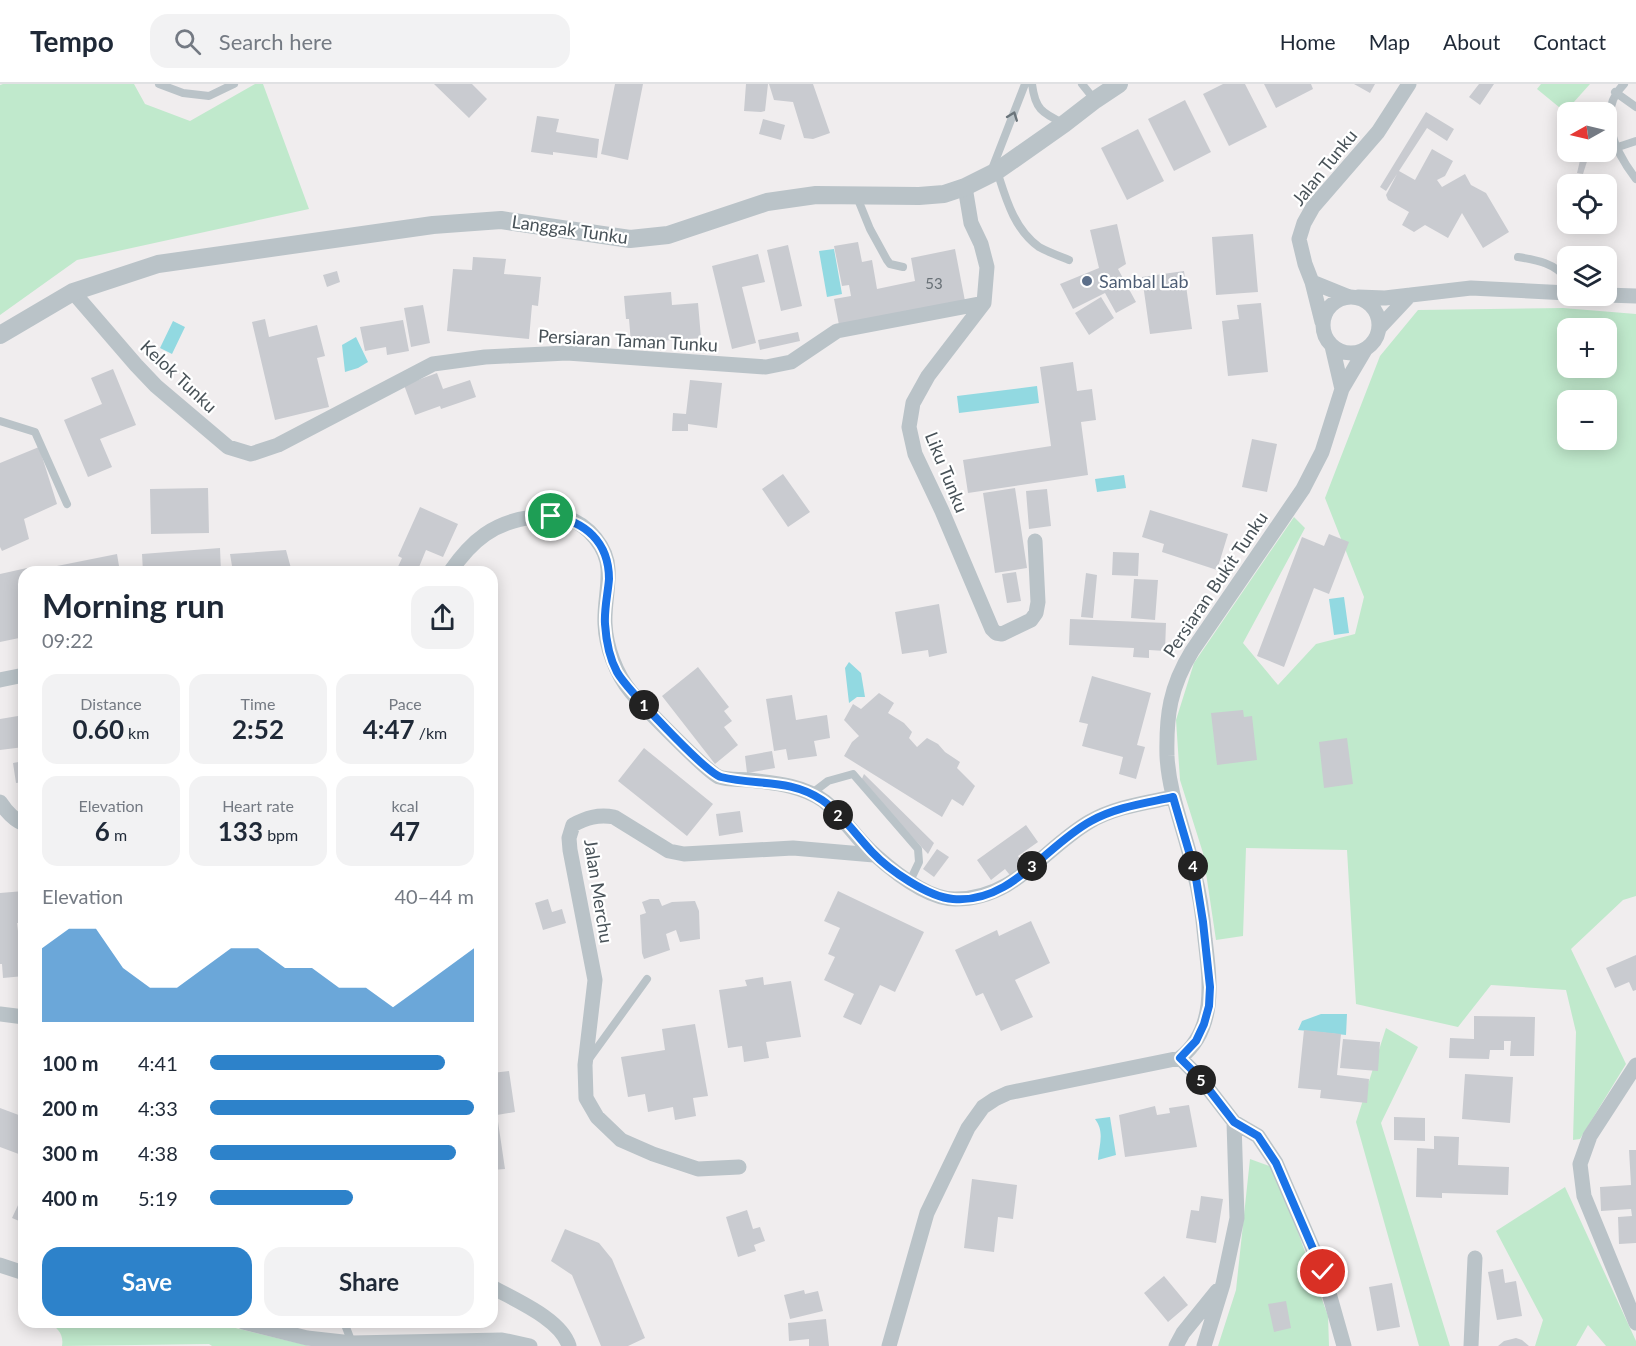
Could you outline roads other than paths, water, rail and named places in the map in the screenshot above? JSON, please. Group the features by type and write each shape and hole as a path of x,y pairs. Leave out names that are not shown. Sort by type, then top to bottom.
{"street":[{"name":"Langgak Tunku","path":"0,335 73,292 158,264 433,225 501,220 630,239 668,235 767,202 816,195 927,196 944,194 965,187 993,173 1119,84"},
{"name":"Jalan Tunku","path":"1322,322 1299,239 1304,223 1312,207 1378,132 1409,84"},
{"path":"965,187 971,223 981,244 987,267 984,303"},
{"path":"1312,282 1367,302 1379,318 1377,338 1365,350 1348,354 1332,346"},
{"path":"1342,389 1332,346 1323,331 1322,322 1325,312 1339,299 1378,298 1471,288 1557,292"},
{"name":"Kelok Tunku","path":"73,292 156,386 228,447 251,454 278,445"},
{"path":"1379,328 1410,295"},
{"path":"1617,295 1636,296"},
{"name":"Persiaran Taman Tunku","path":"278,445 433,364 485,357 567,353 766,368 791,362 837,331 984,303"},
{"name":"Liku Tunku","path":"984,303 928,376 913,403 909,427 915,454 992,629 996,633 1002,634 1031,620 1036,613 1038,602 1035,541"},
{"name":"Persiaran Bukit Tunku","path":"1180,1058 1196,1041 1204,1024 1209,1006 1210,987 1195,872 1173,797 1167,756 1168,714 1173,688 1181,669 1303,489 1322,452 1342,389 1365,350"},
{"path":"455,566 482,535 498,525 516,519 551,516 568,518 579,524 591,534 606,555 609,579 605,624 617,671 631,692 716,776 776,783 811,794 833,810 874,855 921,889 953,899 981,896 1010,884 1091,820 1120,808 1173,797"},
{"path":"0,680 18,676"},
{"path":"0,802 18,820"},
{"name":"Jalan Merchu","path":"739,1167 698,1169 653,1154 621,1140 597,1118 586,1098 585,1065 595,980 570,850 569,838 573,825 585,818 614,817 669,851 684,854 793,848 874,855"},
{"path":"0,1014 18,1016"},
{"path":"889,1346 927,1213 968,1128 983,1107 1008,1093 1180,1058 1200,1078 1234,1122 1258,1136 1276,1163 1323,1272 1344,1346"},
{"path":"1636,1065 1590,1136 1580,1164 1584,1196 1636,1323"},
{"path":"1204,1346 1223,1284 1237,1218 1234,1122"},
{"path":"1471,1346 1475,1258"},
{"path":"0,1265 18,1271"},
{"path":"1176,1346 1183,1333 1223,1284"},
{"path":"498,1290 552,1322 564,1334 569,1346"},
{"path":"267,1328 307,1338 352,1343 502,1340 530,1346"}],"lane":[{"path":"159,84 183,93 209,96 234,84"},
{"path":"1025,84 993,173 1011,212 1026,236 1041,248 1069,260"},
{"path":"1032,84 1034,97 1041,111 1064,124"},
{"path":"1082,84 1095,100"},
{"path":"1612,102 1615,92 1624,84"},
{"path":"1615,92 1636,107"},
{"path":"1617,147 1636,141"},
{"path":"1617,151 1636,179"},
{"path":"857,196 870,229 887,260 890,264 903,267"},
{"path":"1518,257 1542,261 1557,270"},
{"path":"0,421 35,432 67,504"},
{"path":"811,794 828,781 853,774 918,849 919,862 910,881"},
{"path":"585,1065 647,979"},
{"path":"346,1328 352,1343"}],"water":[{"path":"834,249 842,294 827,297 819,251"},
{"path":"173,321 185,327 172,354 160,348"},
{"path":"356,337 368,362 345,372 342,345"},
{"path":"1037,386 1039,403 959,413 957,396"},
{"path":"1124,475 1126,488 1097,492 1095,479"},
{"path":"1344,597 1349,633 1334,635 1329,599"},
{"path":"849,662 861,673 865,697 857,697 849,703 845,668"},
{"path":"1321,1014 1347,1014 1346,1035 1298,1030 1302,1021"},
{"path":"1110,1117 1116,1155 1098,1160 1101,1134 1095,1119"}],"place":[{"name":"Sambal Lab","path":"1087,281"}]}
